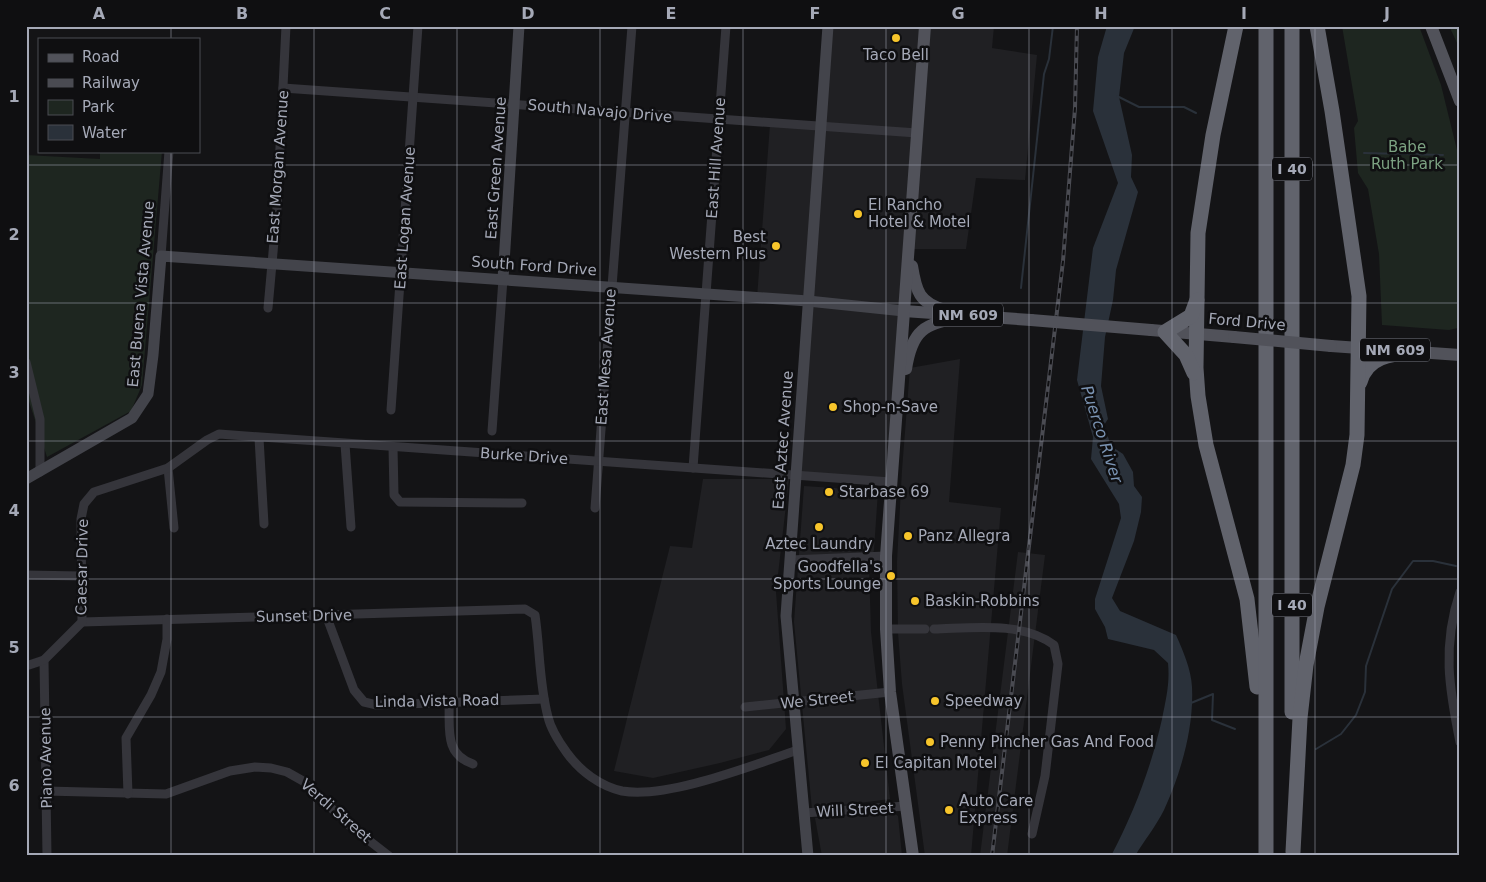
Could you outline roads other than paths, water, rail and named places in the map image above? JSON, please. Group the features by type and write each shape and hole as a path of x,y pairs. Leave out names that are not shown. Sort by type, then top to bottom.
{"highway":[{"path":"1198,396 1196,368 1198,335 1198,233 1202,197 1236,26"},
{"name":"I 40","path":"1266,26 1266,856"},
{"name":"I 40","path":"1292,26 1292,854"},
{"path":"1292,854 1300,718 1306,665 1353,465 1357,435 1359,296 1317,26"},
{"path":"1158,331 1191,316 1196,307 1198,286"},
{"path":"1158,331 1179,346 1192,364 1206,445 1247,599 1254,650 1266,809"},
{"path":"1358,388 1362,374 1373,361 1393,354 1414,352"}],"main road":[{"name":"East Green Avenue","path":"503,279 520,26"},
{"name":"East Aztec Avenue","path":"808,856 786,616 828,26"},
{"path":"912,856 890,692 886,629 886,556 925,26"},
{"path":"1431,26 1460,101"},
{"path":"910,225 912,262 918,292 933,307 967,315"},
{"name":"South Ford Drive","path":"161,256 808,301 904,311"},
{"name":"East Buena Vista Avenue","path":"26,478 40,472 132,418 148,394 161,256"},
{"name":"NM 609","path":"904,311 967,315"},
{"path":"894,438 906,364 917,335 931,324 967,315"},
{"name":"Ford Drive","path":"967,315 1460,355"}],"street":[{"name":"East Morgan Avenue","path":"268,308 277,208 286,26"},
{"name":"East Logan Avenue","path":"391,410 418,26"},
{"name":"East Mesa Avenue","path":"595,508 610,287 632,26"},
{"name":"East Hill Avenue","path":"693,468 726,26"},
{"name":"South Navajo Drive","path":"283,88 413,99 515,104 917,133"},
{"name":"East Buena Vista Avenue","path":"161,256 169,152"},
{"name":"East Green Avenue","path":"492,431 503,279"},
{"path":"26,362 40,419 40,472"},
{"name":"Burke Drive","path":"168,468 207,440 219,434 891,482"},
{"path":"259,438 264,524"},
{"path":"345,444 352,527"},
{"path":"393,447 394,495 400,502 522,503"},
{"path":"168,468 174,528"},
{"name":"Caesar Drive","path":"26,666 44,660 82,622 81,519 84,504 94,492 168,468"},
{"path":"790,560 886,556"},
{"path":"26,575 81,576"},
{"path":"1460,592 1451,621 1448,663 1460,742"},
{"name":"Sunset Drive","path":"82,622 525,609 535,615 544,699"},
{"name":"Linda Vista Road","path":"326,615 354,690 364,702 377,705 544,699"},
{"path":"128,794 126,738 151,695 161,672 167,640 167,619"},
{"path":"886,629 985,628 1022,631 1038,635 1054,645 1058,664 1045,776 1032,834"},
{"name":"Piano Avenue","path":"44,660 47,856"},
{"name":"We Street","path":"745,707 890,692"},
{"path":"544,699 553,732 571,759 594,779 623,791 660,789 708,780 798,750"},
{"path":"449,703 450,741 455,753 461,760 473,764"},
{"name":"Verdi Street","path":"46,791 166,794 230,771 255,767 271,768 287,772 303,781 350,825 389,856"},
{"name":"Will Street","path":"804,813 906,806"}],"water":[{"name":"Puerco River","path":"1107,26 1135,26 1124,53 1119,97 1132,155 1131,177 1138,192 1116,270 1113,300 1105,337 1101,386 1108,419 1104,425 1111,446 1123,454 1133,472 1134,486 1142,497 1141,512 1134,541 1112,598 1120,611 1176,635 1188,667 1192,687 1189,734 1176,781 1161,816 1135,856 1111,856 1127,823 1153,755 1166,698 1168,663 1154,650 1108,639 1105,627 1095,609 1095,599 1121,518 1119,504 1091,459 1093,437 1077,380 1093,248 1118,183 1093,111 1098,57"}],"waterway":[{"path":"1021,288 1044,74 1049,59 1053,26"},
{"path":"1117,96 1139,107 1184,107 1196,113"},
{"path":"1364,153 1443,155"},
{"path":"1316,749 1341,734 1356,715 1365,692 1366,666 1392,589 1413,561 1433,561 1456,566"},
{"path":"1191,703 1213,694 1212,720 1235,729"}],"railway":[{"path":"992,856 1063,261 1075,108 1077,26"}],"place":[{"name":"Taco Bell","path":"896,38"},
{"name":"El Rancho Hotel & Motel","path":"858,214"},
{"name":"Best Western Plus","path":"776,246"},
{"name":"Shop-n-Save","path":"833,407"},
{"name":"Starbase 69","path":"829,492"},
{"name":"Aztec Laundry","path":"819,527"},
{"name":"Panz Allegra","path":"908,536"},
{"name":"Goodfella's Sports Lounge","path":"891,576"},
{"name":"Baskin-Robbins","path":"915,601"},
{"name":"Speedway","path":"935,701"},
{"name":"Penny Pincher Gas And Food","path":"930,742"},
{"name":"El Capitan Motel","path":"865,763"},
{"name":"Auto Care Express","path":"949,810"}],"park label":[{"name":"Babe Ruth Park","path":"1407,156"}]}
